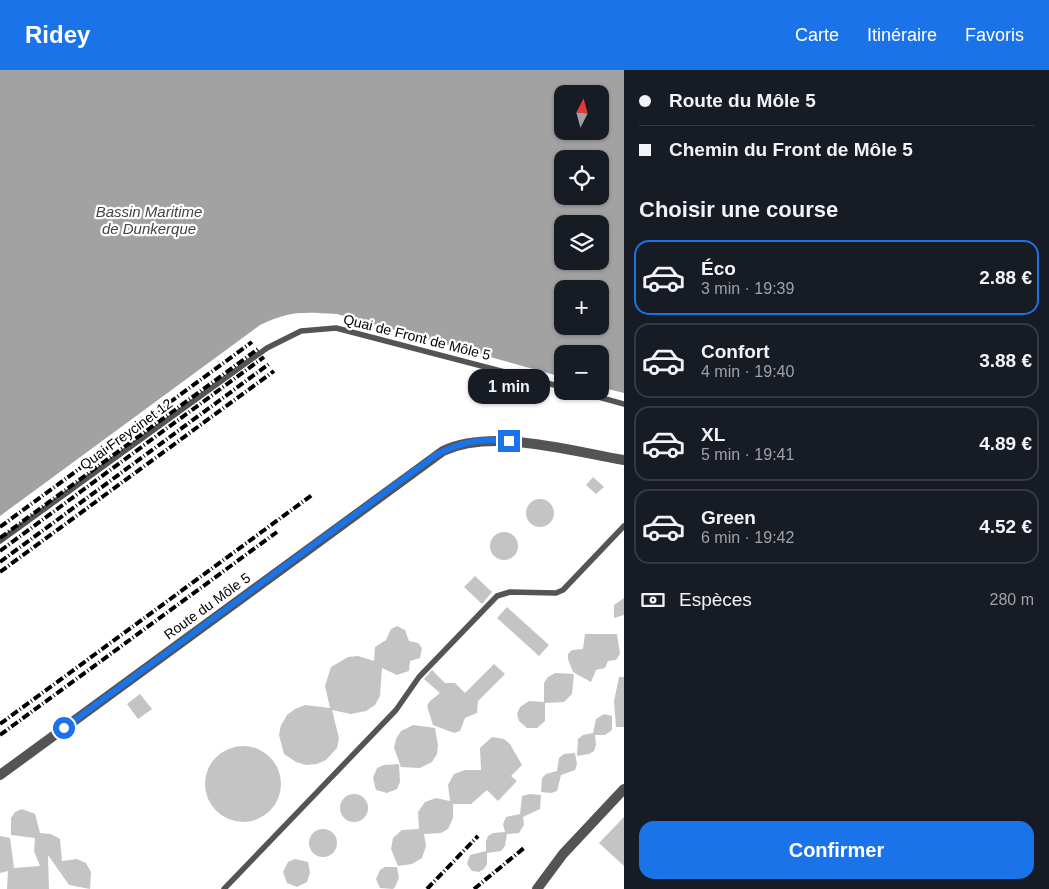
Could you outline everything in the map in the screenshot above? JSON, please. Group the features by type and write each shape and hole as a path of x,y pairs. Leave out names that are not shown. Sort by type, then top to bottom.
{"street":[{"name":"Route du Môle 5","path":"0,775 431,458 463,443 493,440 624,460"},
{"path":"537,889 560,858 624,790"}],"lane":[{"name":"Quai de Front de Môle 5","path":"267,348 301,330 336,328 554,386"},
{"name":"Quai Freycinet 12","path":"0,541 267,348"},
{"path":"609,400 624,404"},
{"path":"224,889 396,710 419,677 497,596 505,592 556,593 563,590 624,526"}],"water":[{"name":"Bassin Maritime de Dunkerque","path":"0,70 624,70 624,393 609,389 609,345 554,345 554,375 337,314 289,314 260,325 0,516"}],"building":[{"path":"593,477 604,487 596,494 586,485"},
{"path":"540,499 550,503 554,513 550,523 540,527 530,523 526,513 530,503"},
{"path":"504,532 514,536 518,546 514,556 504,560 494,556 490,546 494,536"},
{"path":"475,576 492,592 482,604 464,587"},
{"path":"624,598 624,615 614,618 614,605"},
{"path":"507,607 549,645 539,656 497,618"},
{"path":"397,626 405,630 409,641 418,643 422,648 420,658 410,661 409,671 397,675 382,668 380,696 375,705 366,711 351,714 332,710 339,738 337,748 326,760 317,764 306,765 296,762 284,754 279,735 281,725 287,715 305,705 330,708 325,686 331,667 348,657 358,656 374,661 375,647 386,640 391,629"},
{"path":"585,634 617,634 620,654 616,660 608,661 605,668 596,670 591,682 573,672 568,659 568,654 572,650 583,649"},
{"path":"494,664 505,674 478,701 477,713 465,718 460,731 454,733 433,725 427,706 440,693 424,679 432,670 445,683 455,683 465,693"},
{"path":"555,673 574,674 572,694 564,702 545,703 545,721 537,728 527,728 519,721 517,714 520,707 529,701 544,702 544,683 548,677"},
{"path":"619,677 624,677 624,727 616,727 614,701"},
{"path":"140,694 152,709 138,719 127,704"},
{"path":"604,714 612,716 612,730 605,735 595,735 596,745 594,751 577,756 578,739 583,735 593,733 596,719"},
{"path":"413,725 435,728 438,745 437,754 432,762 420,768 401,767 394,748 396,739 401,731"},
{"path":"492,737 504,739 510,744 522,765 511,776 517,781 498,801 487,790 471,804 453,804 453,818 448,829 441,833 424,834 426,846 422,858 412,864 398,866 391,849 393,838 402,830 419,829 418,812 425,802 436,798 450,801 448,785 454,774 465,770 481,770 480,748"},
{"path":"236,746 250,746 264,752 275,763 281,777 278,799 270,811 250,822 236,822 222,816 211,805 205,791 205,777 211,763 222,752"},
{"path":"575,753 577,764 575,770 561,775 557,791 551,793 541,792 542,778 546,774 557,771 559,758 564,754"},
{"path":"399,764 400,782 397,789 387,793 376,790 373,778 377,768 384,765"},
{"path":"354,794 364,798 368,808 364,818 354,822 344,818 340,808 344,798"},
{"path":"530,794 541,795 540,809 523,817 524,825 519,833 507,834 505,846 501,851 487,853 487,864 484,869 479,872 472,871 467,864 470,855 486,851 488,836 493,833 505,832 503,824 506,817 520,814 522,796"},
{"path":"22,809 35,814 40,833 51,834 60,839 62,861 77,859 86,863 91,872 90,889 69,885 48,855 49,889 7,889 8,871 0,873 0,836 10,838 14,868 40,866 34,851 35,838 11,835 11,818 15,812"},
{"path":"624,817 624,866 599,843"},
{"path":"323,829 333,833 337,843 333,853 323,857 313,853 309,843 313,833"},
{"path":"295,859 308,862 310,872 307,882 297,887 287,883 283,872 288,862"},
{"path":"385,867 397,867 399,878 395,887 393,889 380,888 376,879 380,870"}],"railway":[{"path":"0,527 252,342"},
{"path":"0,538 258,349"},
{"path":"0,551 264,357"},
{"path":"0,562 269,364"},
{"path":"0,572 274,371"},
{"path":"0,724 312,495"},
{"path":"0,735 277,532"},
{"path":"427,889 478,836"},
{"path":"474,889 524,848"}],"route":[{"path":"64,728 436,455 463,443 485,440 509,441"}]}
